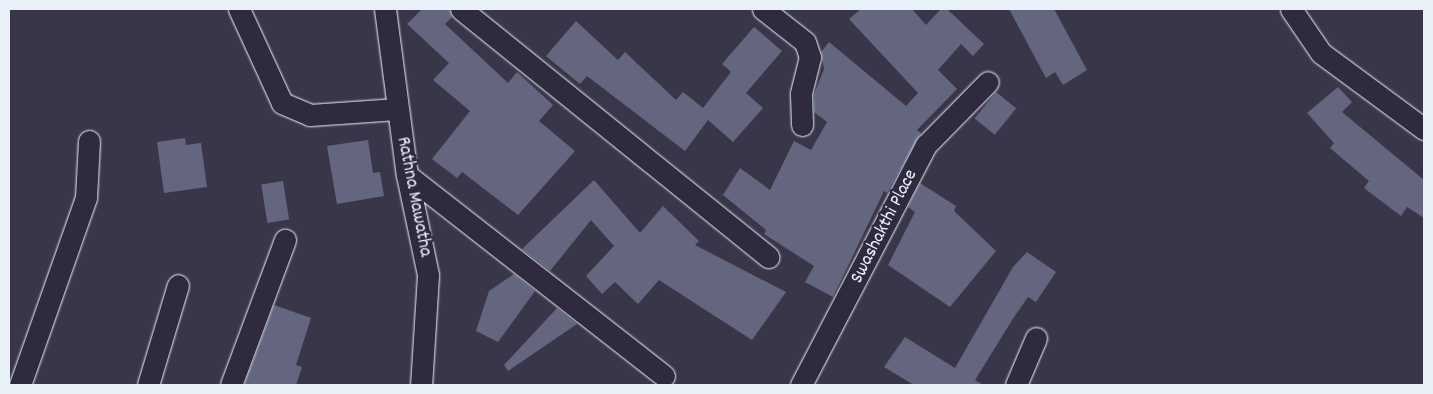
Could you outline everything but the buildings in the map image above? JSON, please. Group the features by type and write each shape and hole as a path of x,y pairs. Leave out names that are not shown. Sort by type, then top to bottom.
{"street":[{"path":"239,9 282,103 310,115 397,109"},
{"name":"Rathna Mawatha","path":"385,9 406,175 428,275 421,385"},
{"path":"461,9 768,257"},
{"path":"764,9 805,42 810,57 801,94 802,125"},
{"path":"1292,9 1321,53 1424,129"},
{"name":"Swashakthi Place","path":"801,385 926,145 988,82"},
{"path":"20,385 86,198 89,141"},
{"path":"406,175 664,376"},
{"path":"231,385 285,240"},
{"path":"148,385 178,285"},
{"path":"1016,385 1036,338"}]}
